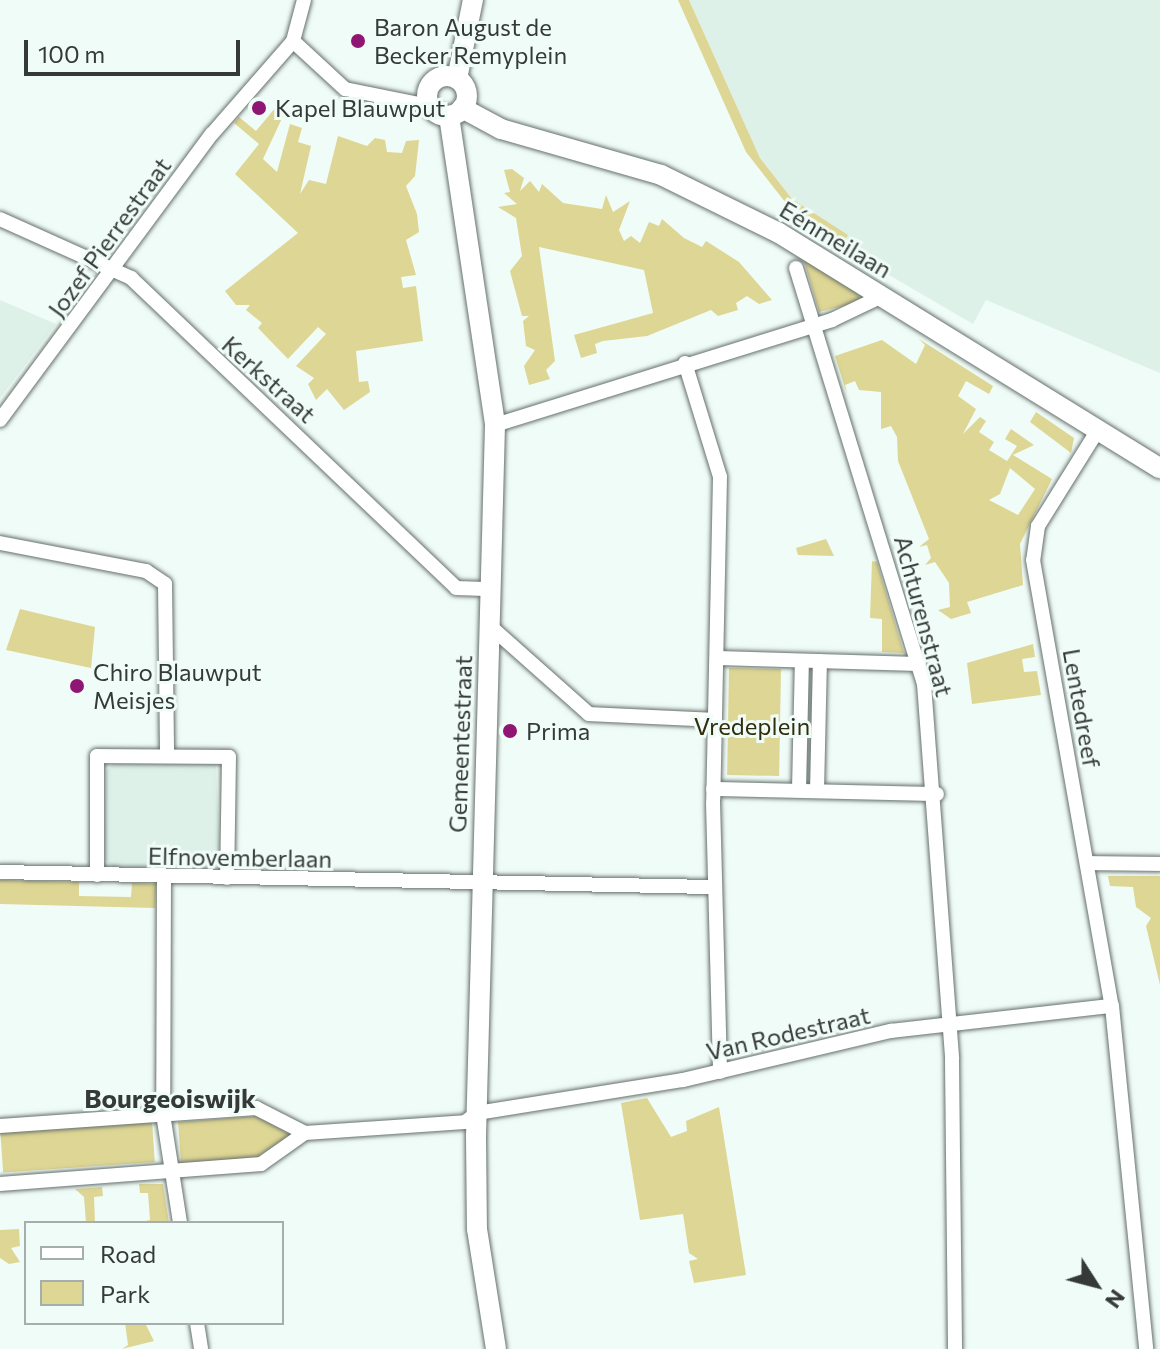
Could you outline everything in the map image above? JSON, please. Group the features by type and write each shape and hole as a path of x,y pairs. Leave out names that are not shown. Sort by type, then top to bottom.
{"street":[{"path":"304,0 293,41 345,89 455,112 466,90 451,77"},
{"path":"451,77 473,0"},
{"name":"Jozef Pierrestraat","path":"0,420 256,82 293,41"},
{"path":"429,106 429,86 451,77"},
{"name":"Eénmeilaan","path":"455,112 661,175 779,233 1096,433 1160,468"},
{"name":"Gemeentestraat","path":"455,112 454,143 495,425 491,627 480,883 477,1229 496,1349"},
{"path":"454,143 485,123"},
{"name":"Kerkstraat","path":"0,219 114,267 456,588 492,589"},
{"name":"Achturenstraat","path":"796,268 919,664 937,794 950,1024 955,1349"},
{"path":"495,425 814,324 882,296"},
{"path":"685,363 720,477 710,887 720,1072"},
{"name":"Lentedreef","path":"1096,433 1038,526 1033,560 1112,1006 1146,1349"},
{"path":"0,543 146,571 165,584 167,756"},
{"path":"491,627 589,714 715,720"},
{"path":"717,658 919,664"},
{"path":"799,790 802,661"},
{"path":"817,791 820,661"},
{"path":"97,875 97,756 229,757 227,878"},
{"path":"713,797 799,790 937,794"},
{"path":"1088,863 1160,864"},
{"name":"Elfnovemberlaan","path":"0,872 164,878 710,887"},
{"path":"164,878 163,1114 180,1221"},
{"name":"Van Rodestraat","path":"305,1133 465,1122 477,1113 517,1113 720,1072 833,1042 950,1024 1112,1006"},
{"path":"0,1126 256,1108 305,1133 261,1164 0,1184"},
{"path":"197,1325 201,1349"}],"shaded area":[{"path":"689,0 1160,0 1160,373 986,300 973,324 841,247 845,241 792,199 760,158"},
{"path":"0,300 56,324 0,398"},
{"path":"114,763 216,764 220,862 214,869 113,867 105,859 106,771"}],"green space":[{"path":"678,0 689,0 760,158 792,199 848,235 841,247 789,207 746,152"},
{"path":"276,107 284,114 263,159 277,172 290,124 302,128 298,142 311,146 300,194 309,180 326,184 338,136 367,146 375,138 385,140 387,152 402,153 406,141 419,140 415,176 406,186 417,214 419,232 406,240 416,275 401,277 403,288 416,286 423,341 356,351 359,382 368,381 370,392 344,410 327,389 316,400 308,384 314,378 296,366 326,334 318,327 288,359 258,328 262,323 246,310 250,305 236,305 225,291 298,233 235,174 259,144 234,123 239,117 256,131"},
{"path":"512,169 524,178 520,191 530,181 539,192 542,184 563,203 602,209 606,195 613,212 630,201 619,230 624,241 631,236 640,243 649,222 659,226 662,219 684,238 702,247 706,241 739,262 772,300 759,304 747,296 736,303 738,310 718,316 711,310 647,336 603,341 595,344 597,353 581,358 574,335 653,313 644,270 539,247 555,361 546,370 550,379 529,385 524,366 535,350 526,346 523,321 529,316 522,316 510,271 522,256 516,218 498,207 517,204 504,193 510,192 504,170"},
{"path":"803,258 857,290 860,302 819,312"},
{"path":"919,339 993,386 989,394 966,381 958,396 976,409 963,434 980,417 986,421 979,432 994,442 989,450 1007,461 1017,446 1005,439 1011,429 1034,445 1013,455 1052,479 1020,544 1023,585 967,602 971,613 951,619 938,610 950,607 949,583 935,562 925,565 931,558 927,545 919,547 929,539 898,461 897,437 891,426 881,429 881,392 859,390 855,381 845,385 847,394 835,356 882,340 916,364 925,345","holes":["1010,468 1035,489 1018,515 989,500 1000,494"]},
{"path":"1036,412 1074,438 1071,453 1030,422"},
{"path":"826,539 834,556 798,555 796,548"},
{"path":"872,561 877,562 904,653 882,652 882,619 870,618"},
{"path":"20,609 95,627 91,668 6,650"},
{"path":"1033,644 1035,657 1022,659 1024,672 1037,671 1041,695 972,704 967,663"},
{"name":"Vredeplein","path":"729,668 781,669 779,776 727,775"},
{"path":"1108,876 1160,876 1160,985 1146,926 1151,918 1136,907 1133,887 1110,886"},
{"path":"0,880 79,882 79,896 131,897 132,883 156,884 155,908 0,904"},
{"path":"647,1098 671,1137 687,1131 686,1121 719,1107 746,1275 694,1283 689,1261 698,1259 689,1253 683,1214 640,1220 621,1103"},
{"path":"257,1116 292,1135 256,1158 181,1163 178,1122"},
{"path":"152,1122 155,1162 3,1173 0,1133"},
{"path":"139,1184 163,1184 169,1221 145,1221 150,1220 148,1193 140,1193"},
{"path":"102,1187 103,1196 94,1197 95,1221 86,1221 84,1197 75,1189"},
{"path":"19,1229 20,1246 11,1248 20,1262 9,1264 0,1258 0,1230"},
{"path":"125,1325 146,1325 154,1341 122,1349 128,1345"}],"place":[{"name":"Baron August de Becker Remyplein","path":"358,41"},
{"name":"Kapel Blauwput","path":"259,108"},
{"name":"Chiro Blauwput Meisjes","path":"77,686"},
{"name":"Prima","path":"510,731"}],"district":[{"name":"Bourgeoiswijk","path":"170,1098"}]}
